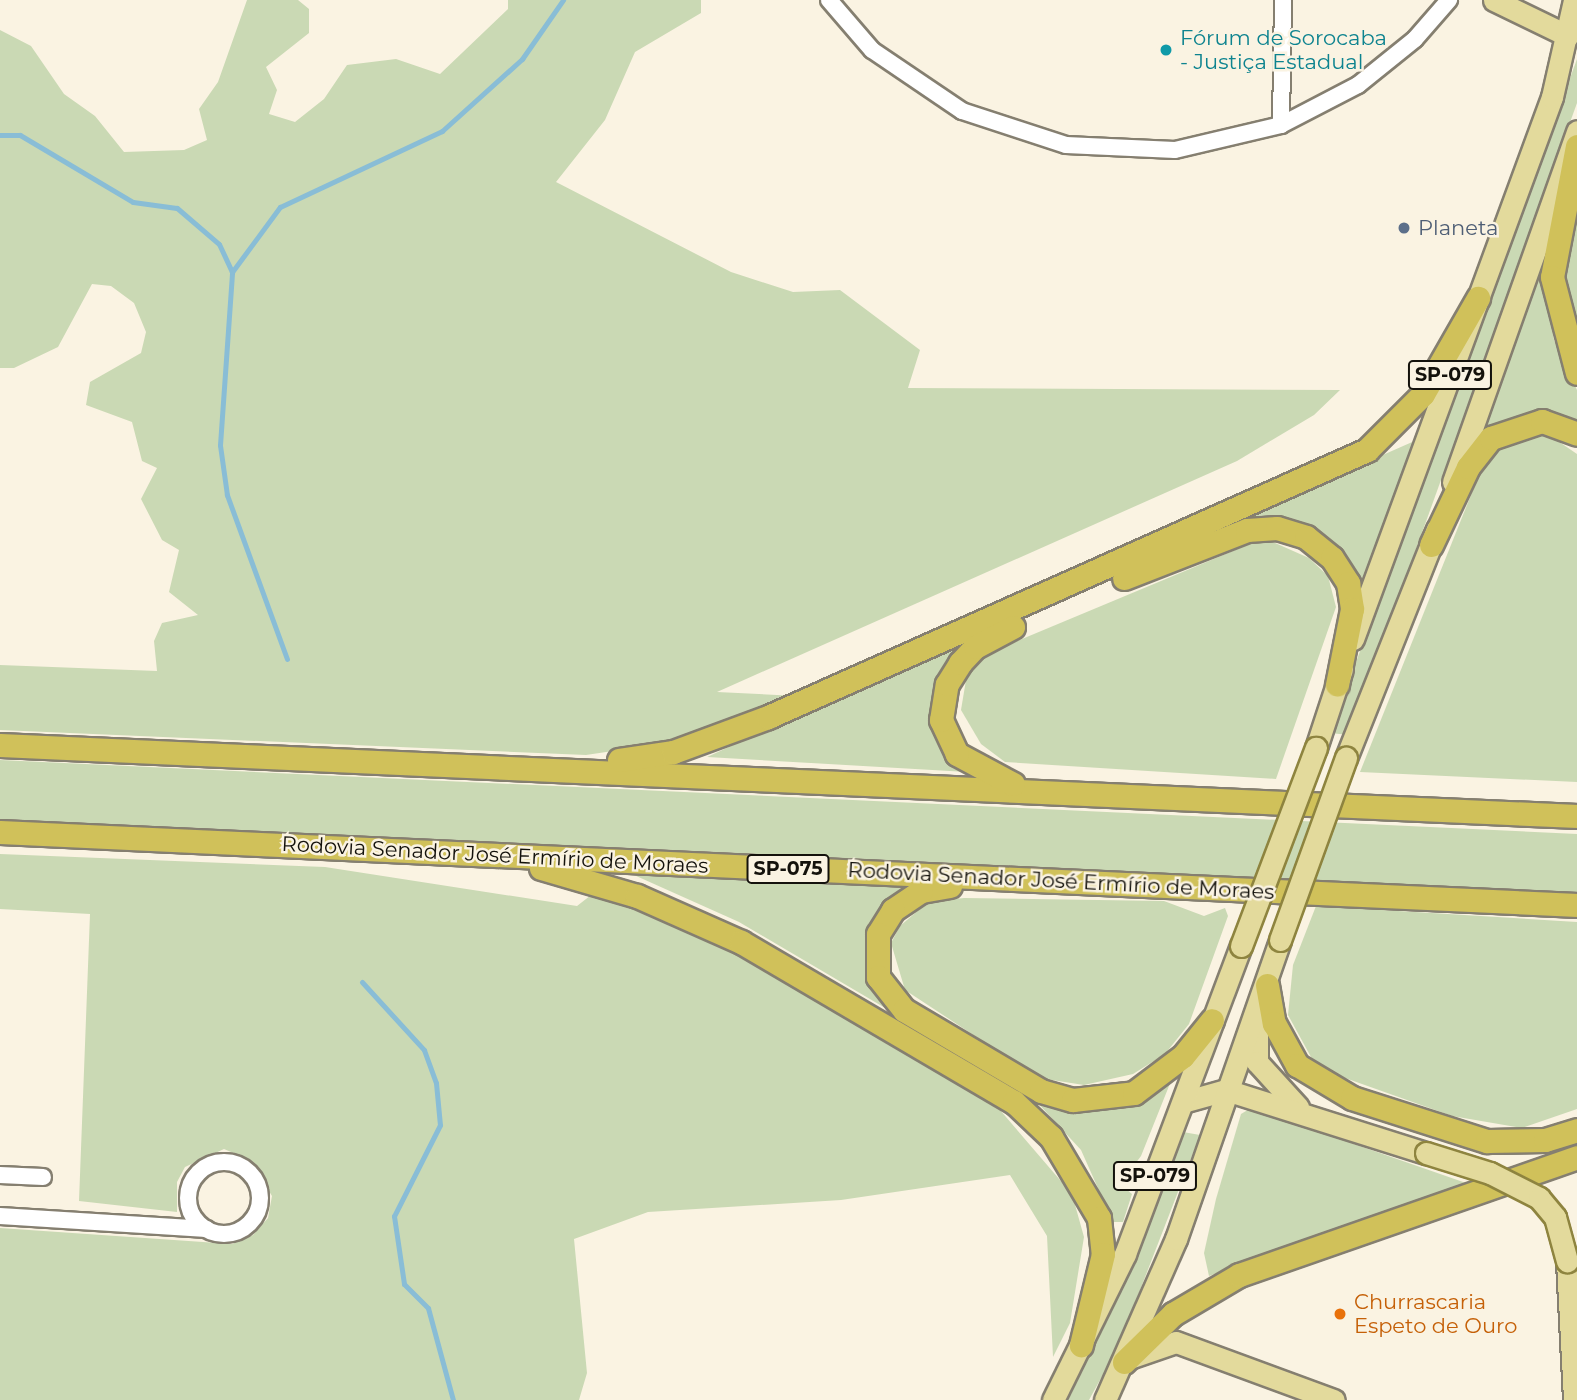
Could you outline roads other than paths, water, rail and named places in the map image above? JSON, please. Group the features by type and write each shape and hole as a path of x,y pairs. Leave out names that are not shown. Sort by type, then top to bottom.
{"highway":[{"path":"1577,146 1552,277 1577,373"},
{"path":"568,767 673,752 768,717 1367,450 1423,394 1478,298"},
{"path":"1432,545 1468,467 1491,438 1542,421 1577,434"},
{"path":"1029,791 983,771 957,754 944,735 942,701 960,663 993,636 1219,536 1277,528 1306,537 1332,558 1348,583 1352,609 1337,685"},
{"path":"0,745 568,767 1577,816"},
{"name":"Rodovia Senador José Ermírio de Moraes","path":"0,832 1577,905"},
{"path":"494,856 681,913 1014,1102 1051,1137 1099,1218 1103,1254 1081,1345"},
{"path":"992,878 921,891 893,910 878,934 874,961 883,986 904,1010 1041,1091 1073,1100 1134,1093 1183,1056 1212,1020"},
{"path":"1267,985 1287,1051 1306,1074 1352,1098 1487,1141 1545,1140 1577,1130"},
{"path":"1124,1362 1173,1314 1239,1275 1577,1157"}],"main road":[{"path":"1494,0 1568,36"},
{"name":"SP-079","path":"1053,1400 1125,1254 1316,748 1478,298 1568,36 1574,0"},
{"name":"SP-079","path":"1105,1400 1176,1239 1278,943 1346,758 1432,545 1577,131"},
{"path":"1278,943 1254,1032 1257,1062 1282,1095 1315,1117"},
{"path":"1184,1102 1226,1090 1490,1173 1539,1198 1555,1217 1567,1261 1574,1400"},
{"path":"1124,1362 1154,1345 1176,1342 1334,1400"}],"street":[{"path":"829,0 872,50 962,111 1066,145 1175,150 1281,125 1358,85 1415,39 1449,0"},
{"path":"1281,125 1283,0"},
{"path":"0,1216 207,1229 230,1233 251,1222 259,1188 246,1169 212,1164 194,1178 191,1212 207,1229"},
{"path":"0,1175 43,1177"}],"waterway":[{"path":"287,659 227,495 220,445 232,272 280,207 442,131 522,59 563,0"},
{"path":"0,135 20,135 133,202 177,208 219,244 232,272"},
{"path":"362,982 424,1050 436,1083 440,1125 394,1216 404,1284 428,1308 453,1400"}],"place":[{"name":"Fórum de Sorocaba - Justiça Estadual","path":"1166,50"},
{"name":"Planeta","path":"1404,228"},
{"name":"Churrascaria Espeto de Ouro","path":"1340,1314"}]}
